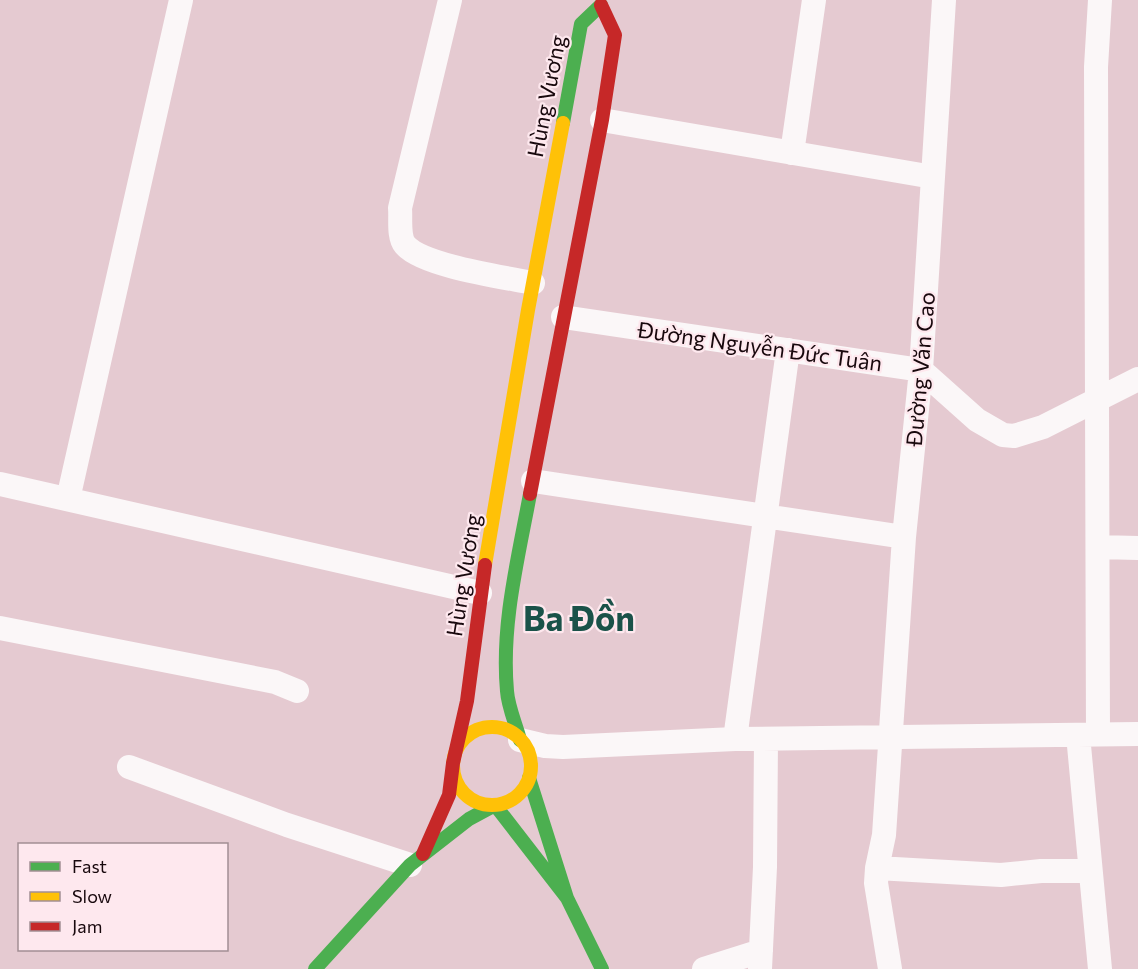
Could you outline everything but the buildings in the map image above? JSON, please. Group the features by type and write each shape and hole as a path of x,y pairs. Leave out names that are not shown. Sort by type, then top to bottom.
{"street":[{"path":"68,499 181,0"},
{"path":"450,0 400,208 403,243 429,259 445,265 533,283"},
{"path":"792,153 814,0"},
{"name":"Đường Văn Cao","path":"890,969 876,883 884,835 904,537 921,370 944,0"},
{"path":"1100,0 1096,67 1098,547 1088,734 1089,871 1100,969"},
{"name":"Hùng Vương","path":"453,763 467,701 480,593 545,313 602,120 615,34 601,3 581,24 533,283 545,313 533,481 511,598 505,659 507,694 520,740"},
{"path":"602,120 933,177"},
{"name":"Đường Nguyễn Đức Tuân","path":"545,313 921,370"},
{"path":"735,739 788,350"},
{"path":"921,370 977,420 1003,435 1014,436 1028,433 1138,380"},
{"path":"533,481 904,537"},
{"path":"0,484 480,593"},
{"path":"1098,547 1138,548"},
{"path":"0,628 275,682 297,691"},
{"path":"417,860 449,795 456,751 463,740 473,732 485,728 504,730 520,740 545,746 563,747 735,739 1138,734"},
{"path":"704,969 760,960 765,867 766,739"},
{"path":"520,740 526,748 529,772 567,898 602,969"},
{"path":"315,969 417,860 469,819 516,797 539,758 563,747"},
{"path":"453,763 454,777 459,789 469,798 481,804 495,806 567,898"},
{"path":"129,767 287,825 417,860"},
{"path":"877,868 1001,875 1041,871 1089,871"}],"traffic: fast":[{"path":"563,123 581,24 601,5"},
{"path":"520,740 508,697 506,642 516,567 530,494"},
{"path":"529,778 567,898 602,969"},
{"path":"315,969 410,865 469,819 495,805 567,898"}],"traffic: slow":[{"path":"485,565 528,310 563,123"},
{"path":"492,727 507,730 519,739 528,751 531,766 528,781 519,793 507,802 492,805 477,802 465,793 456,781 453,766 456,751 465,739 477,730 492,727"}],"traffic: jam":[{"path":"530,494 602,120 615,35 601,5"},
{"path":"423,854 449,795 453,763 467,701 485,565"}],"district":[{"name":"Ba Đồn","path":"579,617"}]}
